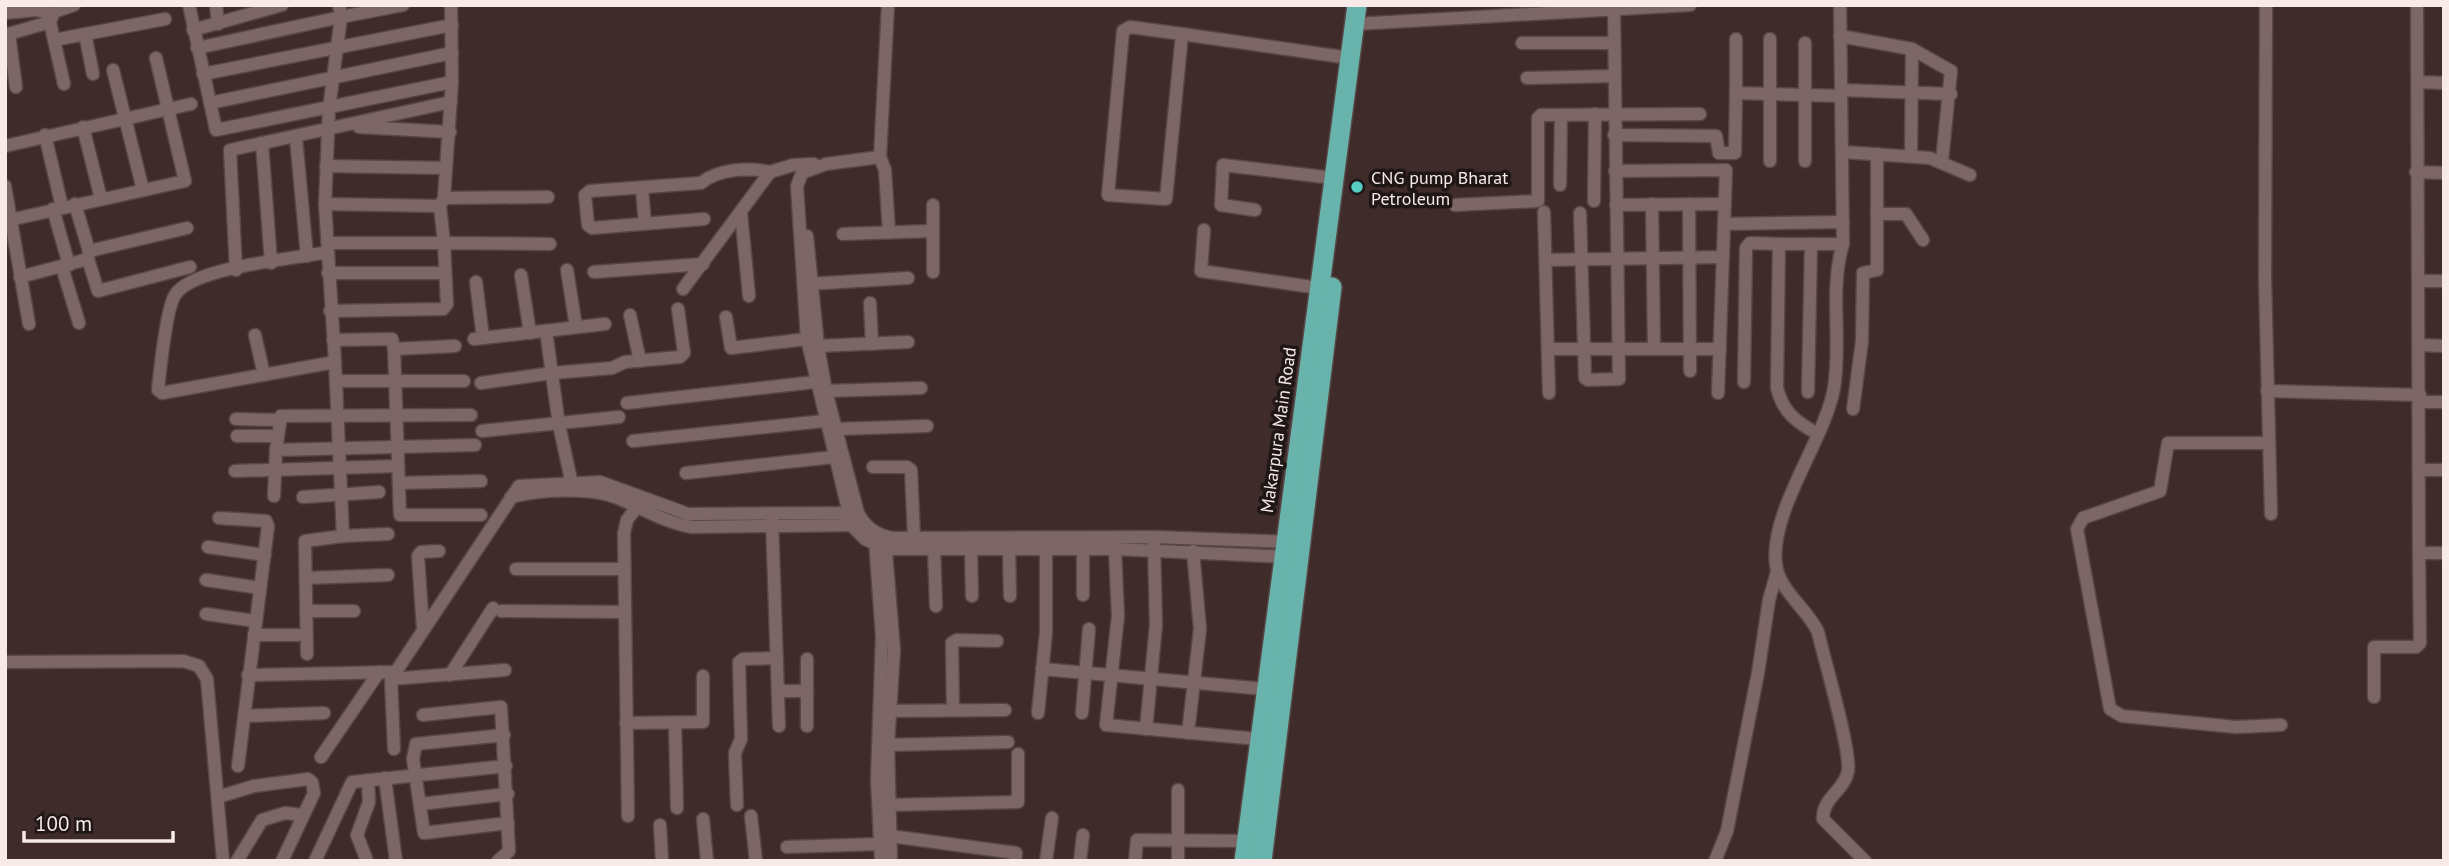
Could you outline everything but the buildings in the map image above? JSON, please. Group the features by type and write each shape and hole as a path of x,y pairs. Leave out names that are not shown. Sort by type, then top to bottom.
{"highway":[{"name":"Makarpura Main Road","path":"1262,861 1287,635 1292,549 1318,288 1350,58 1363,14"},
{"name":"Makarpura Main Road","path":"1244,861 1265,689 1311,453 1363,14"}],"street":[{"path":"16,87 7,35 51,18 74,5"},
{"path":"189,5 215,128 219,130 452,82"},
{"path":"216,5 218,24"},
{"path":"193,30 218,24 244,11 282,5"},
{"path":"197,48 340,11 403,5"},
{"path":"330,311 443,310 447,304 442,202 450,132 450,5"},
{"path":"888,5 880,158 885,170 889,232"},
{"path":"1363,14 1689,5"},
{"path":"1715,861 1727,831 1758,673 1769,600 1777,572 1776,550 1783,517 1834,388 1839,266 1843,244 1840,5"},
{"path":"2266,5 2267,391 2271,514"},
{"path":"2374,697 2374,647 2416,647 2420,643 2421,398 2416,172 2417,5"},
{"path":"1580,214 1584,349 1588,380 1620,379 1614,9"},
{"path":"5,13 37,10 51,18"},
{"path":"340,11 338,48 329,109 325,204 339,416 343,536"},
{"path":"51,18 64,84"},
{"path":"54,40 165,19"},
{"path":"204,74 452,25"},
{"path":"1182,34 1166,199 1108,195 1123,31 1130,27 1182,34 1350,58"},
{"path":"85,34 93,74"},
{"path":"1840,36 1912,49 1951,71 1951,94 1942,161"},
{"path":"1614,135 1716,136 1719,152 1735,153 1736,39"},
{"path":"1770,39 1770,161"},
{"path":"1522,43 1614,43"},
{"path":"1805,43 1805,161"},
{"path":"1911,156 1912,49"},
{"path":"210,103 452,53"},
{"path":"8,221 185,181 156,58"},
{"path":"113,70 143,190"},
{"path":"1527,78 1614,76"},
{"path":"2418,82 2444,83"},
{"path":"1736,93 1951,94"},
{"path":"236,270 229,151 451,102"},
{"path":"5,146 191,104"},
{"path":"1594,201 1595,114"},
{"path":"1455,205 1538,201 1538,118 1541,115 1700,114"},
{"path":"1560,185 1561,115"},
{"path":"344,126 450,132"},
{"path":"83,127 101,199"},
{"path":"45,135 63,207 66,266 79,323"},
{"path":"296,138 307,256"},
{"path":"262,143 271,263"},
{"path":"1843,152 1911,156 1942,161 1970,175"},
{"path":"1853,409 1862,341 1863,273 1877,270 1877,154"},
{"path":"880,158 813,168 802,173 796,192 808,283 815,382 834,457 855,519 880,540 934,549 1009,549 1046,543 1154,537 1292,549"},
{"path":"704,219 592,228 588,225 587,192 701,183 712,174 758,170 770,172 793,165 813,168"},
{"path":"1255,210 1221,205 1223,165 1333,178"},
{"path":"327,166 446,168"},
{"path":"1615,171 1726,170 1718,393"},
{"path":"683,289 770,172"},
{"path":"2416,172 2444,173"},
{"path":"5,186 8,221 29,324"},
{"path":"642,189 645,224"},
{"path":"325,204 548,197"},
{"path":"1653,204 1654,348"},
{"path":"1689,204 1690,371"},
{"path":"1616,205 1724,204"},
{"path":"933,205 933,272"},
{"path":"63,207 88,255 99,291 190,267"},
{"path":"741,212 749,296"},
{"path":"1544,212 1549,393"},
{"path":"1877,214 1906,214 1923,240"},
{"path":"1724,224 1843,222"},
{"path":"20,277 66,266 88,255 187,228"},
{"path":"1204,230 1201,271 1318,288"},
{"path":"843,234 932,231"},
{"path":"335,362 162,393 158,390 171,307 176,292 182,286 207,275 307,256 328,248 444,243 550,244"},
{"path":"1744,382 1746,248 1750,243 1843,244"},
{"path":"1779,244 1777,388 1791,419 1816,433"},
{"path":"1808,391 1811,244"},
{"path":"1546,260 1723,257"},
{"path":"594,272 703,264"},
{"path":"567,270 576,327"},
{"path":"328,274 445,273"},
{"path":"521,275 530,333"},
{"path":"808,283 908,278"},
{"path":"2418,281 2444,281"},
{"path":"475,282 479,339 605,324"},
{"path":"870,303 872,344"},
{"path":"481,383 612,368 625,362 682,356 678,309"},
{"path":"630,315 640,361"},
{"path":"726,317 731,348 812,342 908,342"},
{"path":"546,331 559,425 573,487"},
{"path":"255,335 264,375"},
{"path":"333,340 391,338 394,349 399,512 402,517 481,515"},
{"path":"812,342 836,429 855,519"},
{"path":"2419,345 2444,346"},
{"path":"394,349 455,346"},
{"path":"1548,349 1720,349"},
{"path":"336,381 464,381"},
{"path":"627,402 815,382"},
{"path":"826,391 921,388"},
{"path":"2267,391 2421,398 2444,402"},
{"path":"274,496 275,450 281,416 471,415"},
{"path":"482,431 620,418"},
{"path":"236,419 279,420"},
{"path":"633,441 824,421"},
{"path":"836,429 927,426"},
{"path":"236,436 277,436"},
{"path":"2269,443 2168,443 2160,491 2082,518 2077,529 2113,712 2122,716 2236,727 2281,725"},
{"path":"275,450 475,445"},
{"path":"686,473 834,457"},
{"path":"235,471 398,466"},
{"path":"873,467 907,467 911,470 915,537"},
{"path":"2420,470 2444,470"},
{"path":"399,483 481,481"},
{"path":"394,749 392,675 511,497 573,487 641,503 677,524 722,520 855,519"},
{"path":"303,497 379,492"},
{"path":"628,816 624,533 627,520 641,503"},
{"path":"219,518 266,521 268,526 238,766"},
{"path":"772,519 779,726"},
{"path":"307,654 305,541 388,534"},
{"path":"880,540 915,537 1046,543 1083,548 1193,551 1292,549"},
{"path":"1146,729 1156,625 1154,537"},
{"path":"880,540 894,650 886,711 883,779 885,840 891,861"},
{"path":"1038,713 1046,632 1046,543"},
{"path":"208,547 265,555"},
{"path":"1083,548 1083,595"},
{"path":"934,549 936,606"},
{"path":"971,549 972,596"},
{"path":"1009,549 1010,596"},
{"path":"1115,549 1118,616 1106,725 1258,739"},
{"path":"423,629 418,556 421,552 439,551"},
{"path":"1188,733 1200,629 1193,551"},
{"path":"2419,553 2444,553"},
{"path":"516,569 624,569"},
{"path":"1777,572 1818,632 1846,753 1846,778 1825,806 1823,819 1866,861"},
{"path":"306,578 388,575"},
{"path":"206,580 260,588"},
{"path":"450,675 497,609 625,612"},
{"path":"306,611 354,611"},
{"path":"206,614 256,621"},
{"path":"1082,713 1089,629"},
{"path":"254,635 299,635"},
{"path":"953,710 952,643 997,640"},
{"path":"737,805 735,753 741,739 739,662 743,659 777,658"},
{"path":"807,659 807,726"},
{"path":"5,662 183,661 199,666 207,678 223,861"},
{"path":"1042,669 1265,689"},
{"path":"248,675 379,672 392,675 450,675 505,670"},
{"path":"321,757 379,672"},
{"path":"626,723 704,722 703,676"},
{"path":"778,691 807,691"},
{"path":"423,715 498,706 502,709 509,852 498,861"},
{"path":"886,711 1005,710"},
{"path":"881,861 889,805 883,779 888,745 886,711"},
{"path":"244,716 324,713"},
{"path":"675,723 677,808"},
{"path":"504,735 415,745 415,774 424,833 508,823"},
{"path":"888,745 1008,742"},
{"path":"889,805 1018,803 1018,754"},
{"path":"316,861 350,784 415,774 506,766"},
{"path":"385,778 396,861"},
{"path":"218,797 254,786 307,779 314,786 314,793 282,861"},
{"path":"367,861 357,835 369,802 368,780"},
{"path":"1178,790 1178,861"},
{"path":"420,804 508,794"},
{"path":"237,861 262,820 285,813 303,815"},
{"path":"751,816 756,861"},
{"path":"1046,861 1052,818"},
{"path":"703,819 707,861"},
{"path":"660,825 662,861"},
{"path":"1080,861 1083,835"},
{"path":"787,847 885,840 1016,853 1015,861"},
{"path":"1135,861 1135,841 1247,841"}],"place":[{"name":"CNG pump Bharat Petroleum","path":"1357,187"}]}
